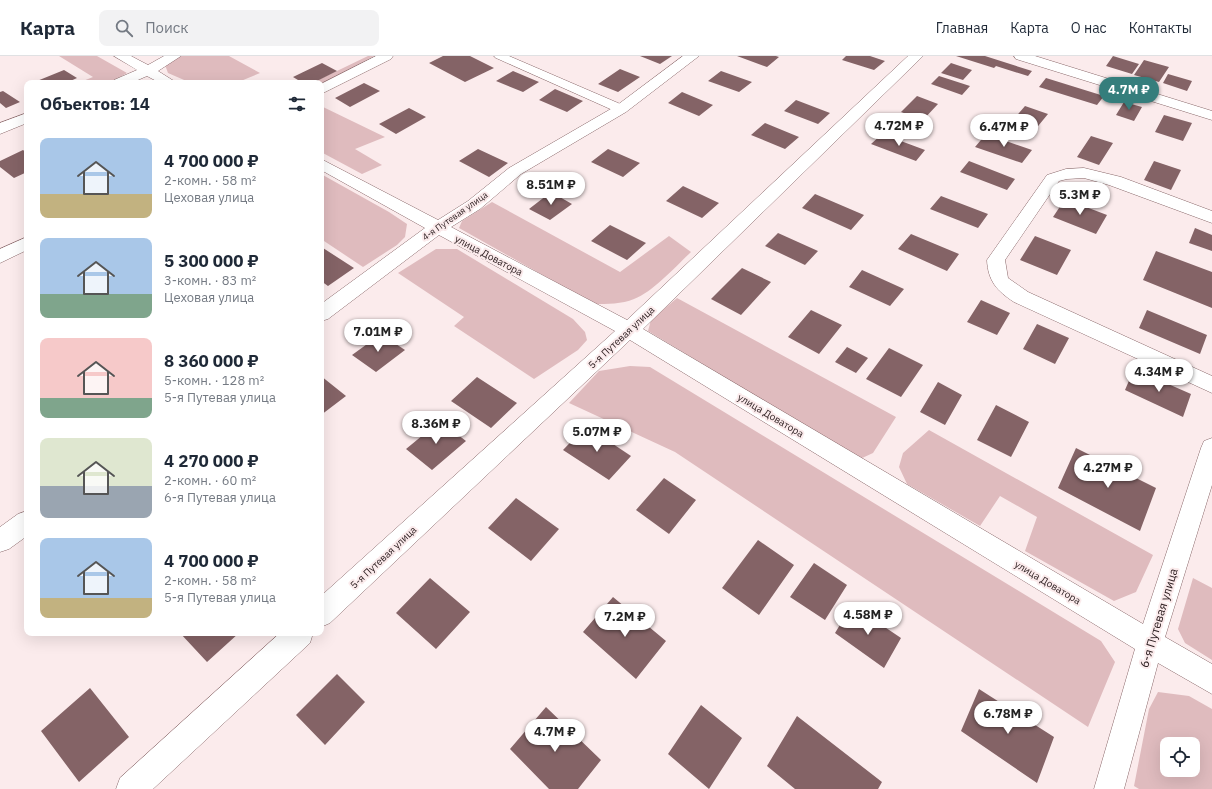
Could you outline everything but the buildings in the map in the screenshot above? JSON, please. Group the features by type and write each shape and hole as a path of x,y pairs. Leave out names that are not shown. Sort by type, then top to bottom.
{"street":[{"path":"121,56 164,80"},
{"path":"126,80 148,71 174,56"},
{"path":"324,88 386,56"},
{"name":"4-я Путевая улица","path":"324,312 438,227 474,205 515,171 620,109 692,56"},
{"name":"5-я Путевая улица","path":"324,611 629,330 916,56"},
{"path":"1021,56 1212,116"},
{"path":"0,129 24,119"},
{"name":"улица Доватора","path":"324,166 629,330 1212,680"},
{"path":"1212,217 1115,181 1084,173 1066,174 1053,178 996,260 996,274 1003,286 1021,297 1212,384"},
{"path":"0,257 24,245"},
{"name":"6-я Путевая улица","path":"1109,789 1150,644 1212,448"},
{"path":"0,541 24,524"},
{"path":"131,789 297,636"}],"lane":[{"path":"500,56 620,109"}],"shaded area":[{"path":"59,56 97,56 127,73 115,80 86,80 93,77"},
{"path":"180,56 229,56 260,73 243,80 184,80 168,73 165,65"},
{"path":"368,56 374,56 324,83 324,80 318,80"},
{"path":"324,107 385,137 355,149 382,165 362,174 324,154"},
{"path":"324,176 389,212 407,224 405,237 397,245 363,267 324,241"},
{"path":"492,202 620,272 669,236 691,252 664,278 641,296 625,302 594,304 459,228 462,221"},
{"path":"436,249 457,249 573,319 585,332 587,340 578,350 534,379 454,326 464,317 398,273"},
{"path":"677,298 896,417 873,453 860,459 648,331 651,320"},
{"path":"630,366 650,367 1101,641 1115,662 1088,727 675,452 569,403 599,371"},
{"path":"929,430 1153,555 1136,592 1114,601 1025,551 1037,517 1000,496 980,526 907,484 899,467 903,453"},
{"path":"1193,578 1212,588 1212,660 1185,643 1178,629"},
{"path":"1158,692 1189,696 1212,709 1212,789 1139,789 1134,786 1149,709"}]}
